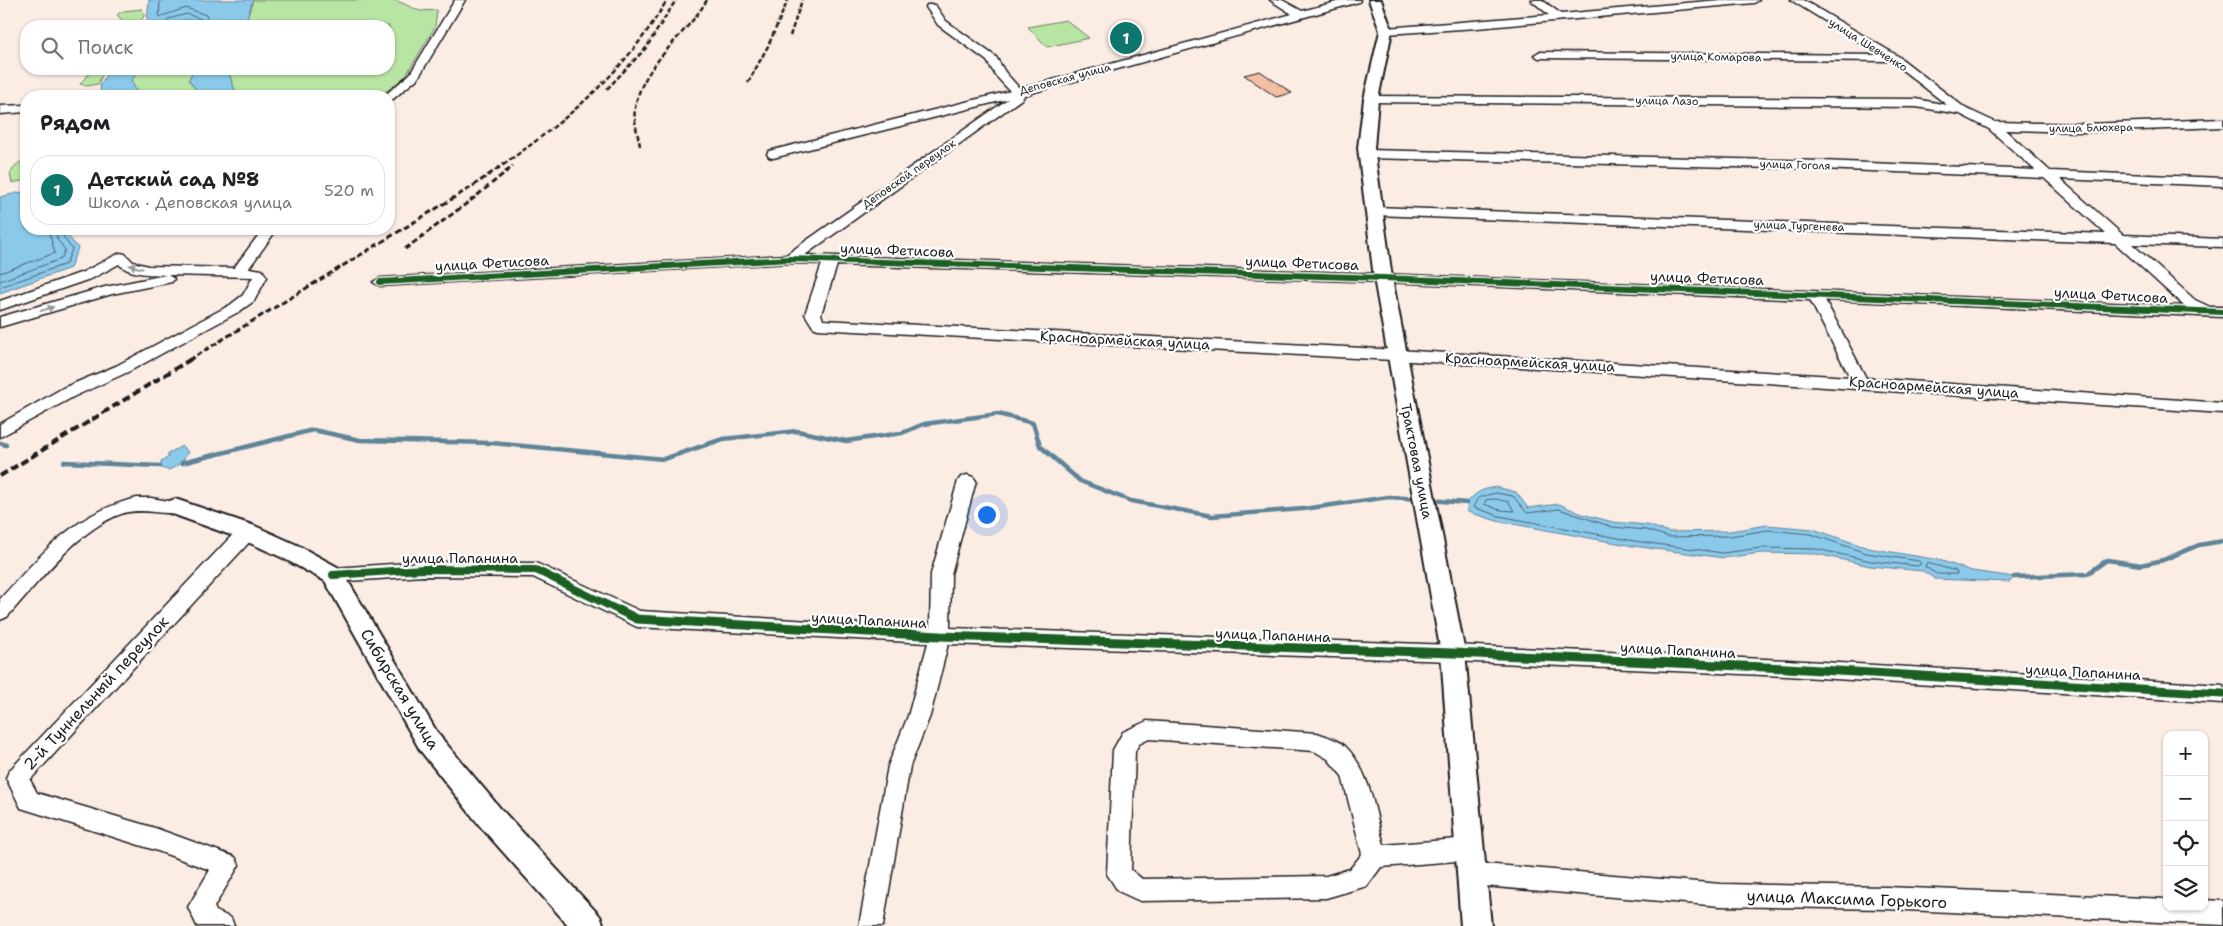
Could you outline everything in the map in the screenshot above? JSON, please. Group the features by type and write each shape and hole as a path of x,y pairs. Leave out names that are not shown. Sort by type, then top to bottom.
{"street":[{"path":"395,92 414,76 460,0"},
{"path":"1275,0 1300,14"},
{"name":"Деповская улица","path":"773,154 1022,91 1354,0"},
{"path":"1375,0 1386,31 1560,18 1754,0"},
{"path":"1536,0 1560,18"},
{"name":"улица Шевченко","path":"1796,0 1894,58 1962,111"},
{"path":"931,7 942,23 992,59 1000,74 1022,91"},
{"name":"Трактовая улица","path":"1386,31 1371,99 1367,154 1376,210 1383,278 1396,354 1453,654 1476,926"},
{"name":"улица Комарова","path":"1539,55 1894,58"},
{"name":"Деповской переулок","path":"790,259 1022,91"},
{"name":"улица Лазо","path":"1371,99 1916,104 1962,111"},
{"path":"0,110 20,109"},
{"name":"улица Блюхера","path":"1962,111 1993,126 2086,128 2223,123"},
{"path":"1993,126 2190,303 2219,316"},
{"name":"улица Гоголя","path":"1367,154 1821,165 2223,182"},
{"name":"улица Тургенева","path":"1376,210 2223,243"},
{"path":"238,273 266,235"},
{"path":"0,306 88,275 120,257 128,265 148,270 257,274 260,277 249,298 235,308 122,369 70,392 0,431"},
{"name":"улица Фетисова","path":"380,282 790,259 1383,278 1815,295 2219,316"},
{"name":"Красноармейская улица","path":"831,260 813,314 818,324 1396,354 1860,382 2223,408"},
{"path":"0,322 145,282 219,272"},
{"path":"1815,295 1860,382"},
{"path":"870,926 899,766 919,716 940,636 941,574 967,481"},
{"path":"0,612 77,532 111,510 138,504 175,507 247,532 333,575"},
{"name":"2-й Туннельный переулок","path":"222,926 207,919 200,907 227,865 155,840 29,801 17,778 247,532"},
{"name":"улица Папанина","path":"333,575 422,569 536,570 638,619 940,636 1787,668 2223,694"},
{"name":"Сибирская улица","path":"333,575 429,742 490,817 590,926"},
{"path":"1147,730 1317,742 1336,752 1352,772 1374,857 1358,878 1326,887 1140,890 1127,883 1119,874 1124,750 1131,738 1147,730"},
{"name":"улица Максима Горького","path":"1374,857 1470,862 1721,895 1886,898 2223,913"}],"green space":[{"path":"253,0 395,0 420,11 437,10 435,27 405,77 388,90 235,90 229,75 395,75 395,20 246,20"},
{"path":"142,9 145,15 141,20 122,20 117,15 123,11"},
{"path":"1066,20 1089,38 1047,47 1028,27"},
{"path":"88,75 102,75 98,84 87,86 80,84"},
{"path":"136,75 191,75 189,80 196,90 136,90 131,81"},
{"path":"20,162 20,181 12,183 10,174"}],"water":[{"path":"149,0 253,0 246,20 147,20"},
{"path":"106,75 136,75 131,81 136,90 100,90 100,85"},
{"path":"191,75 229,75 235,90 196,90 189,80"},
{"path":"20,192 20,235 68,235 78,248 70,268 0,293 0,197"},
{"path":"182,446 188,452 182,463 169,470 161,468 161,461 169,457 167,454"},
{"path":"1496,487 1516,492 1528,508 1559,504 1582,514 1613,522 1647,525 1669,532 1730,531 1767,525 1813,529 1868,548 1939,560 1972,571 2014,577 2010,582 1935,579 1923,571 1870,566 1817,554 1761,553 1724,558 1633,546 1497,521 1468,512 1467,503 1473,496 1483,490"}],"building":[{"path":"1260,71 1292,93 1276,97 1244,75"}],"waterway":[{"path":"182,463 313,430 360,440 492,443 664,459 723,439 797,431 846,441 902,433 924,424 998,414 1033,423 1040,446 1080,481 1131,501 1212,516 1303,509 1389,497 1419,499"},
{"path":"0,443 6,445"},
{"path":"64,462 160,466"},
{"path":"1429,500 1467,503"},
{"path":"2014,577 2087,574 2107,560 2141,565 2163,560 2199,545 2223,541"}],"railway":[{"path":"510,160 534,143 598,89 634,48 667,0"},
{"path":"607,89 646,48 676,0"},
{"path":"640,146 635,122 635,108 639,92 655,64 688,26 707,0"},
{"path":"748,83 768,46 788,0"},
{"path":"790,36 802,0"},
{"path":"395,234 473,186 511,159"},
{"path":"405,249 474,198 513,166"},
{"path":"189,360 393,235"},
{"path":"0,476 191,359"}],"cycle path":[{"path":"380,282 790,259 1383,278 2223,312"},
{"path":"333,575 423,569 536,570 637,619 940,636 1453,653 1787,668 2223,694"}],"place":[{"name":"Детский сад №8","path":"1126,38"}]}
